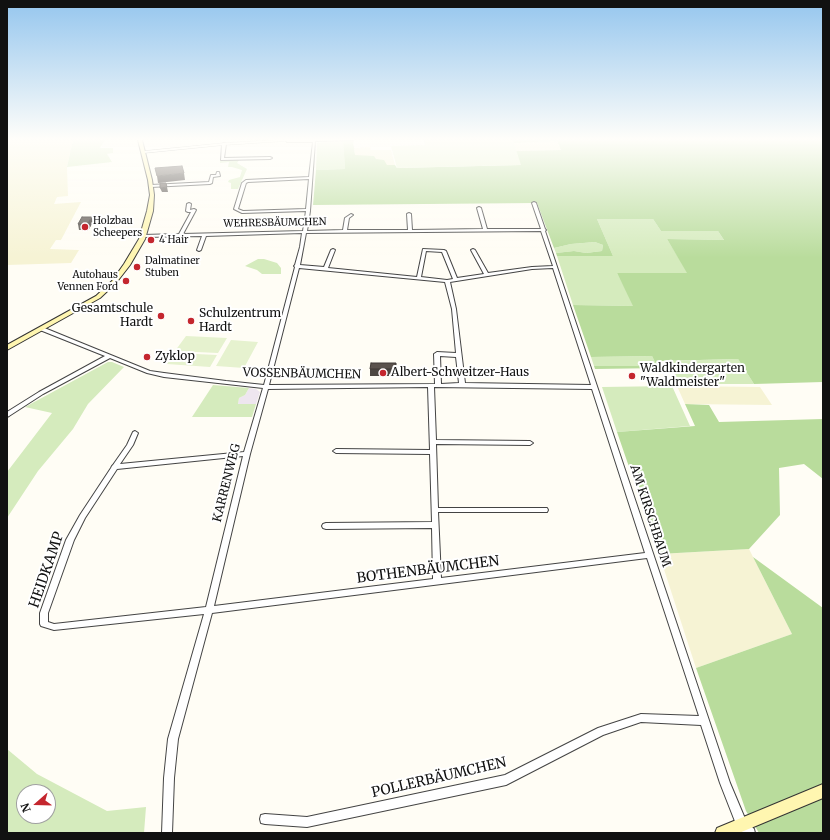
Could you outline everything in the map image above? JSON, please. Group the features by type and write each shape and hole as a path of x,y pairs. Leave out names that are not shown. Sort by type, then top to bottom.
{"main road":[{"path":"7,348 98,297 112,284 128,265 143,236 150,211 151,186 150,179"},
{"path":"722,833 746,829 823,791"}],"street":[{"path":"151,186 210,183 211,179"},
{"path":"285,179 244,182 236,209 242,212 308,210"},
{"name":"KARRENWEG","path":"168,832 168,778 173,739 209,610 247,454 266,387 305,232 310,179"},
{"name":"AM KIRSCHBAUM","path":"534,203 704,721 746,829"},
{"path":"181,234 194,210 188,211 189,204"},
{"path":"479,208 485,230"},
{"path":"409,214 410,231"},
{"path":"345,231 348,218 351,215"},
{"name":"WEHRESBÄUMCHEN","path":"143,236 345,231 544,230"},
{"path":"199,250 205,234"},
{"path":"326,268 333,250"},
{"path":"419,278 424,250 444,251 455,279"},
{"path":"473,250 486,274"},
{"path":"296,266 447,281 532,268 556,267"},
{"path":"447,281 454,309 462,385"},
{"name":"VOSSENBÄUMCHEN","path":"42,329 144,370 164,376 266,387 435,385 595,387"},
{"path":"437,582 432,442 437,354 458,355"},
{"path":"7,415 41,393 110,356"},
{"name":"HEIDKAMP","path":"135,433 130,445 82,516 70,540 44,613 44,624 54,626 209,610"},
{"path":"432,442 530,443"},
{"path":"336,452 432,452"},
{"path":"114,467 247,454"},
{"path":"435,510 545,510"},
{"path":"326,526 435,525"},
{"name":"BOTHENBÄUMCHEN","path":"209,610 649,555"},
{"name":"POLLERBÄUMCHEN","path":"265,819 308,822 506,780 601,731 641,718 704,721"}],"shaded area":[{"path":"7,179 67,179 68,196 57,197 54,204 81,202 61,240 56,240 50,249 79,250 71,263 7,265"},
{"path":"677,386 760,387 772,405 685,404"},
{"path":"249,388 256,389 260,392 256,404 238,404 239,398 245,395"},
{"path":"749,549 792,634 696,668 659,554"}],"green space":[{"path":"242,179 238,189 231,189 231,183 228,182 229,180"},
{"path":"315,179 823,179 823,382 754,384 738,359 660,361 663,368 595,369 594,366 657,366 652,356 591,357 573,305 633,306 617,273 687,273 667,239 724,240 718,231 661,231 653,219 597,219 613,256 557,256 556,253 574,251 586,253 602,251 603,245 595,242 571,244 554,248 537,203 313,205"},
{"path":"597,219 653,219 661,231 718,231 724,240 667,239 688,273 617,273 634,306 573,305 557,256 613,256"},
{"path":"595,242 603,245 602,251 586,253 574,251 556,253 554,248 571,244"},
{"path":"258,259 264,259 277,263 281,268 281,274 262,274 257,270 245,266"},
{"path":"186,336 227,338 218,353 175,351"},
{"path":"231,340 258,342 244,368 216,366"},
{"path":"175,353 217,355 210,367 167,364"},
{"path":"652,356 657,366 594,366 591,357"},
{"path":"738,359 754,384 680,384 668,361"},
{"path":"108,362 124,367 88,404 73,429 38,471 7,518 7,472 52,413 25,407"},
{"path":"213,385 249,388 245,395 239,398 238,404 256,404 252,417 192,417"},
{"path":"672,386 690,426 617,432 602,387"},
{"path":"685,404 709,405 719,422 823,419 823,479 804,464 779,468 780,515 749,549 659,554 617,432 695,426"},
{"path":"753,557 823,608 823,833 759,833 746,811 696,668 792,634"},
{"path":"7,749 37,774 56,784 16,784 16,824 56,824 56,784 107,811 146,807 144,833 7,833"}],"building":[{"path":"160,183 166,183 167,187 160,188"},
{"path":"82,217 92,217 87,224 78,224"},
{"path":"371,363 396,363 396,369 370,369"}],"place":[{"name":"Holzbau Scheepers","path":"85,227"},
{"name":"4 Hair","path":"151,240"},
{"name":"Dalmatiner Stuben","path":"137,267"},
{"name":"Autohaus Vennen Ford","path":"126,281"},
{"name":"Gesamtschule Hardt","path":"161,316"},
{"name":"Schulzentrum Hardt","path":"191,321"},
{"name":"Zyklop","path":"147,357"},
{"name":"Albert-Schweitzer-Haus","path":"383,373"},
{"name":"Waldkindergarten \"Waldmeister\"","path":"632,376"}]}
